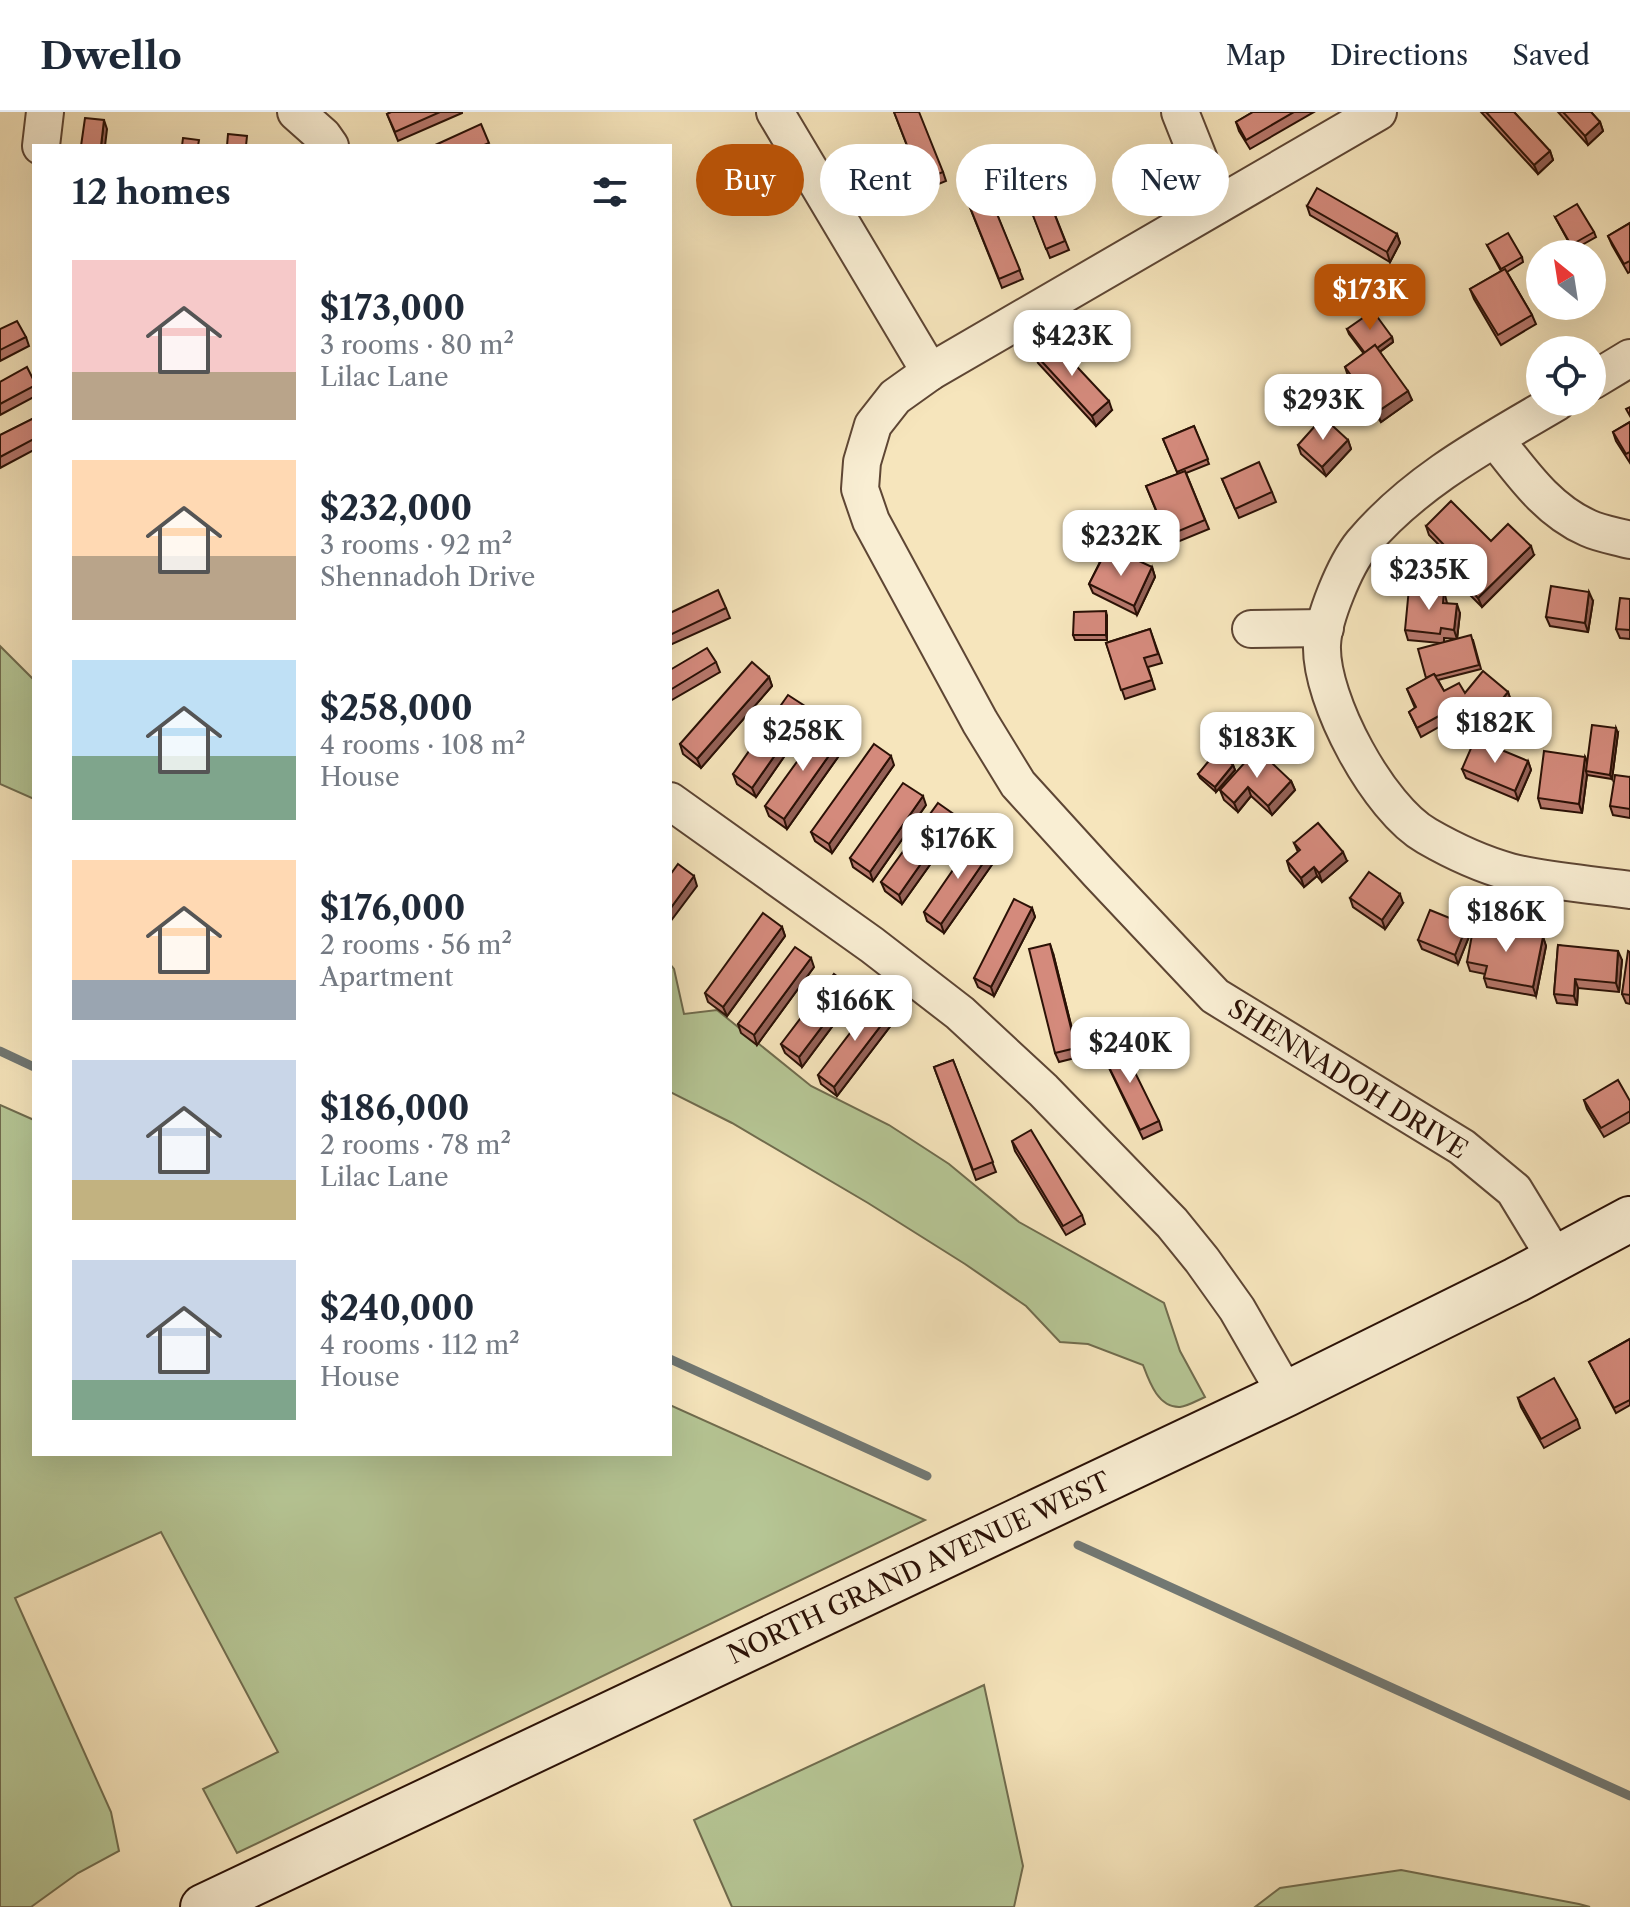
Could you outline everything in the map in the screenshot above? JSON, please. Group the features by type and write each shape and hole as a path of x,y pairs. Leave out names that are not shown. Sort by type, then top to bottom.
{"main road":[{"name":"NORTH GRAND AVENUE WEST","path":"203,1907 1286,1394 1630,1219"}],"street":[{"path":"41,144 45,112"},
{"path":"296,112 329,144"},
{"path":"1180,112 1193,144"},
{"path":"1229,198 1378,112"},
{"path":"788,116 930,372 1198,216"},
{"path":"1606,373 1630,358"},
{"name":"SHENNADOH DRIVE","path":"930,372 895,397 873,425 862,462 860,489 871,521 980,722 1018,784 1215,996 1462,1147 1514,1190 1556,1259"},
{"path":"1534,416 1438,473 1402,503 1360,546 1338,591 1325,628 1322,646 1326,677 1338,715 1369,774 1397,810 1423,834 1466,856 1511,872 1630,890"},
{"path":"1495,439 1534,488 1554,507 1588,528 1630,540"},
{"path":"1251,629 1325,628"},
{"path":"672,802 960,1013 1043,1090 1172,1223 1202,1260 1237,1309 1286,1394"}],"green space":[{"path":"0,646 32,678 32,798 0,784"},
{"path":"672,966 684,1014 717,1010 811,1086 889,1125 949,1164 1019,1222 1164,1303 1180,1351 1205,1397 1180,1407 1172,1406 1160,1398 1143,1365 1088,1344 1060,1342 1026,1306 965,1264 732,1123 672,1093"},
{"path":"0,1105 32,1119 32,1456 672,1456 672,1406 925,1520 237,1853 203,1789 278,1752 161,1532 15,1598 111,1812 119,1851 78,1873 31,1907 0,1907"},
{"path":"984,1685 1023,1866 1014,1907 732,1907 694,1820"},
{"path":"1401,1870 1590,1907 1255,1907 1280,1888"}],"building":[{"path":"440,112 395,132 387,114"},
{"path":"894,112 919,112 932,144 907,144"},
{"path":"1253,112 1294,112 1246,140 1236,122"},
{"path":"1486,112 1514,112 1550,151 1534,165"},
{"path":"1563,112 1591,112 1600,122 1585,136"},
{"path":"85,118 104,120 101,144 81,144"},
{"path":"481,124 489,143 487,144 437,144"},
{"path":"228,134 247,136 246,144 227,144"},
{"path":"183,138 199,140 198,144 182,144"},
{"path":"1317,188 1397,234 1387,252 1307,206"},
{"path":"1577,204 1594,232 1580,240 1568,240 1555,217"},
{"path":"973,216 998,216 1020,270 999,279"},
{"path":"1033,216 1055,216 1065,241 1046,249"},
{"path":"1630,223 1630,261 1624,264 1608,236"},
{"path":"1508,233 1522,257 1501,269 1487,245"},
{"path":"1505,269 1526,305 1526,319 1498,335 1470,289"},
{"path":"1373,311 1392,337 1365,353 1347,329"},
{"path":"17,321 26,337 0,350 0,329"},
{"path":"1051,339 1109,401 1092,416 1035,354"},
{"path":"1375,345 1408,391 1377,412 1345,367"},
{"path":"27,367 32,377 32,387 0,404 0,382"},
{"path":"1323,417 1348,440 1322,467 1298,445"},
{"path":"32,419 32,440 0,457 0,435"},
{"path":"1630,422 1630,452 1626,454 1613,432"},
{"path":"1194,426 1208,459 1177,472 1163,439"},
{"path":"1259,462 1272,492 1235,509 1222,479"},
{"path":"1185,471 1205,520 1167,536 1146,486"},
{"path":"1451,501 1491,541 1508,524 1531,546 1478,598 1461,581 1472,570 1462,559 1455,566 1442,552 1446,547 1426,526"},
{"path":"1082,521 1112,536 1101,559 1071,544"},
{"path":"1122,553 1152,567 1134,606 1089,584 1104,555 1118,562"},
{"path":"1551,586 1589,592 1585,623 1546,617"},
{"path":"1409,588 1444,591 1443,603 1457,604 1454,630 1441,628 1440,634 1405,630"},
{"path":"718,590 726,608 672,634 672,612"},
{"path":"1620,598 1630,599 1630,630 1616,629"},
{"path":"1106,611 1106,635 1073,635 1074,612"},
{"path":"1150,629 1158,654 1144,658 1152,680 1121,690 1106,643"},
{"path":"1471,635 1479,665 1426,678 1418,649"},
{"path":"707,648 716,662 672,689 672,669"},
{"path":"752,662 769,677 697,759 680,744"},
{"path":"1483,671 1508,692 1482,724 1459,705 1417,728 1409,712 1416,707 1407,689 1434,674 1444,691 1459,683 1465,693"},
{"path":"788,695 808,708 752,788 733,774"},
{"path":"1592,725 1616,728 1610,775 1586,771"},
{"path":"822,727 840,740 784,819 765,806"},
{"path":"1475,739 1528,761 1515,791 1462,769"},
{"path":"874,744 891,756 829,844 811,832"},
{"path":"1257,749 1291,781 1268,806 1248,787 1234,803 1220,790"},
{"path":"1217,751 1233,765 1215,787 1198,774"},
{"path":"1544,751 1585,757 1579,804 1538,798"},
{"path":"1615,775 1630,777 1630,809 1610,806"},
{"path":"903,783 923,796 870,872 850,858"},
{"path":"938,803 955,815 899,895 881,882"},
{"path":"1318,823 1343,852 1319,873 1314,867 1301,878 1287,861 1300,850 1294,843"},
{"path":"975,838 992,850 941,924 924,912"},
{"path":"678,864 694,876 672,906 672,872"},
{"path":"1369,872 1400,894 1382,920 1350,898"},
{"path":"1014,899 1032,908 991,987 974,978"},
{"path":"1430,910 1467,925 1455,955 1418,940"},
{"path":"763,913 782,927 723,1007 705,993"},
{"path":"1474,924 1543,937 1533,987 1484,978 1487,966 1467,962"},
{"path":"1050,944 1076,1048 1055,1053 1029,949"},
{"path":"1558,945 1618,951 1616,983 1575,979 1574,996 1554,994"},
{"path":"795,947 811,958 754,1035 738,1024"},
{"path":"1630,952 1630,995 1622,994"},
{"path":"834,974 852,987 799,1057 781,1044"},
{"path":"876,999 892,1011 834,1087 818,1075"},
{"path":"1119,1040 1159,1121 1140,1130 1100,1049"},
{"path":"953,1060 993,1162 973,1170 934,1067"},
{"path":"1618,1080 1630,1101 1630,1111 1601,1128 1584,1100"},
{"path":"1031,1130 1082,1215 1063,1226 1012,1141"},
{"path":"1630,1339 1630,1400 1614,1408 1589,1362"},
{"path":"1554,1378 1577,1419 1541,1439 1518,1398"}],"waterway":[{"path":"0,1051 32,1066"},
{"path":"672,1360 927,1476"},
{"path":"1078,1545 1630,1796"}]}
